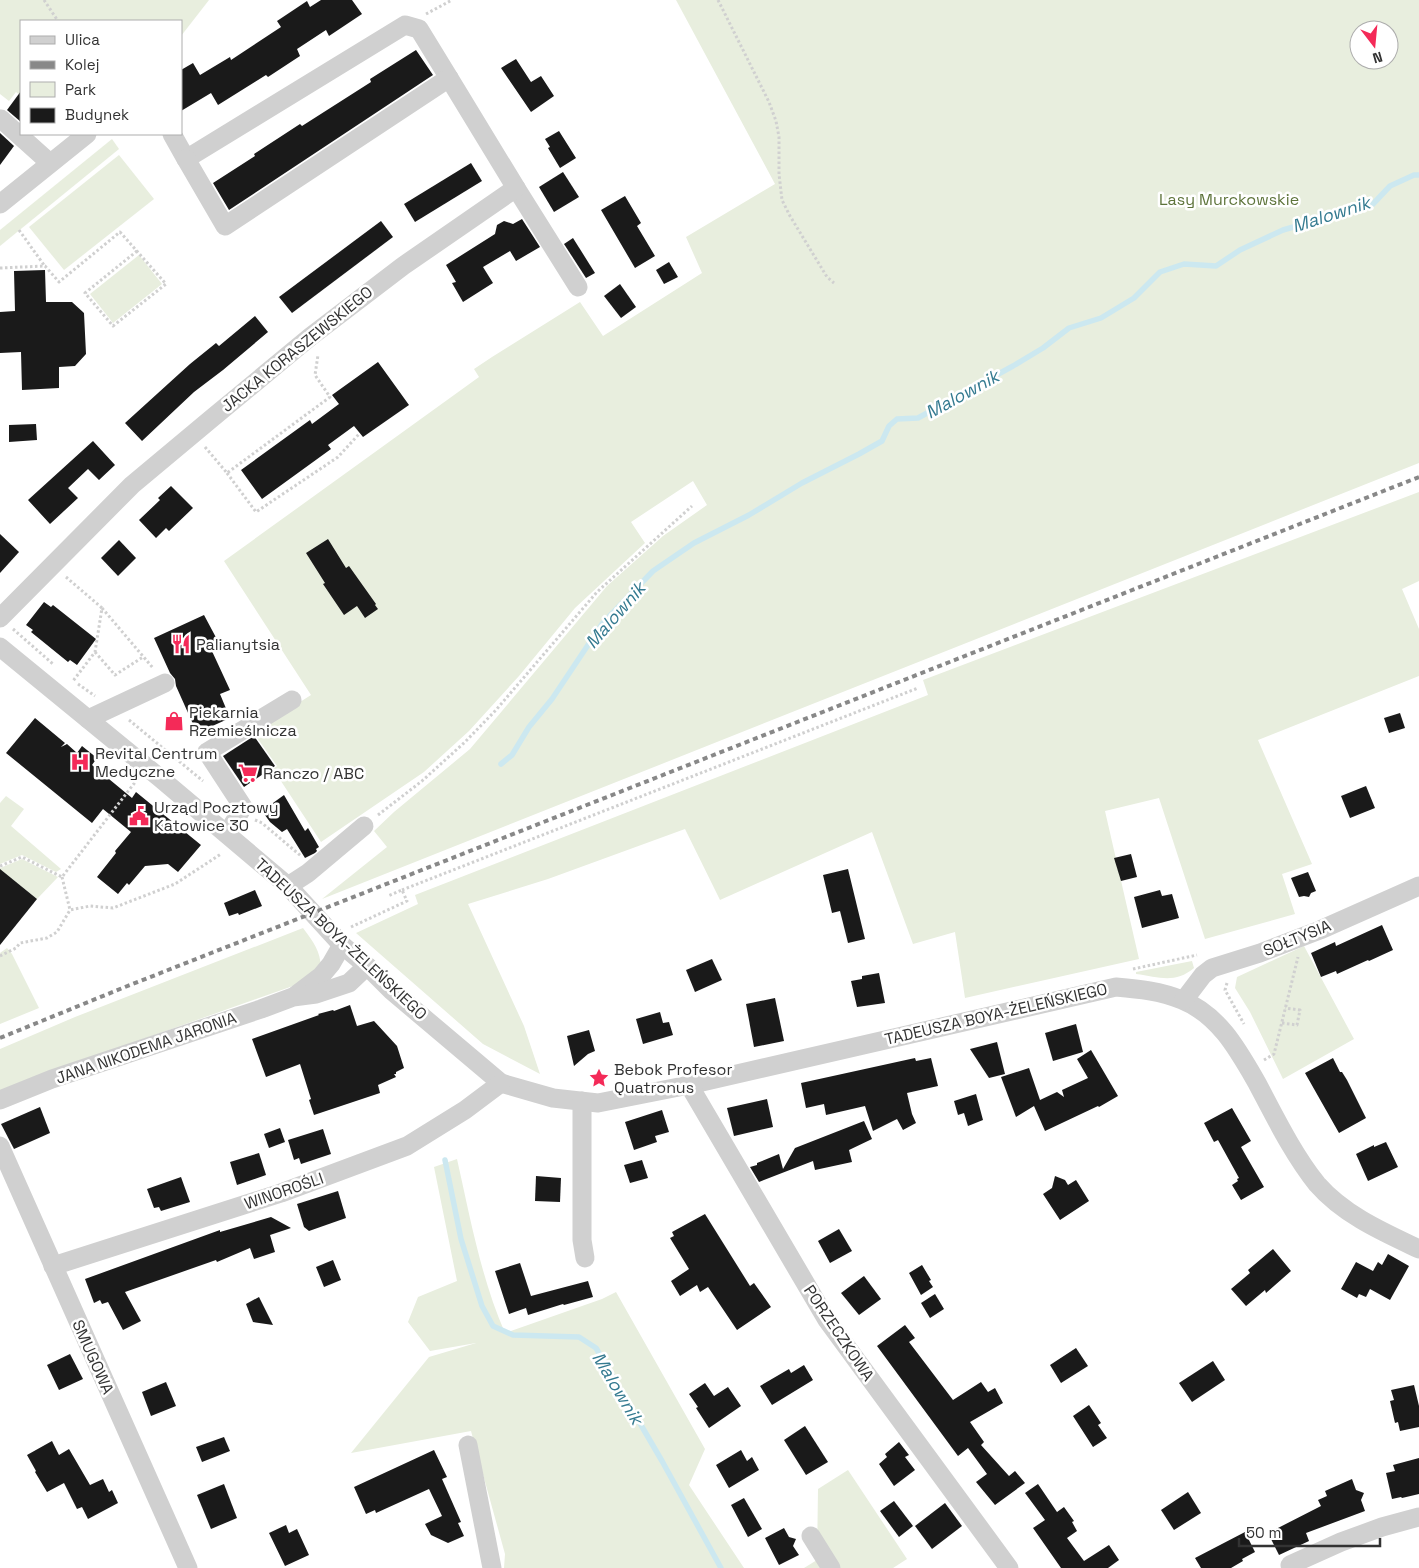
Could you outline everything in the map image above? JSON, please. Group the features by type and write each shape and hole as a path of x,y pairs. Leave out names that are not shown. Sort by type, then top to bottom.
{"street":[{"path":"186,159 405,25 419,30 578,287"},
{"path":"173,135 225,226 449,78"},
{"path":"1,119 50,163"},
{"path":"0,204 86,135"},
{"name":"JACKA KORASZEWSKIEGO","path":"4,621 132,485 310,337 403,266 516,188"},
{"name":"TADEUSZA BOYA-ŻELEŃSKIEGO","path":"0,647 88,718 288,886 344,938 367,966 392,991 501,1083 553,1098 598,1103 689,1085 1116,987 1163,992 1184,1000 1207,1015 1231,1040 1288,1139 1318,1184 1331,1198 1367,1224 1419,1249"},
{"path":"88,718 165,683"},
{"path":"227,834 243,807 207,752 292,700"},
{"path":"288,886 308,873 364,826"},
{"name":"SOŁTYSIA","path":"1184,1000 1203,975 1212,968 1260,953 1304,936 1419,886"},
{"name":"JANA NIKODEMA JARONIA","path":"293,997 321,976 331,964 344,938"},
{"name":"JANA NIKODEMA JARONIA","path":"0,1100 52,1079 293,997 316,994 349,983 367,966"},
{"name":"WINOROŚLI","path":"53,1266 281,1193 407,1146 465,1110 501,1083"},
{"name":"PORZECZKOWA","path":"689,1085 827,1320 1009,1568"},
{"path":"582,1101 582,1240 585,1258"},
{"name":"SMUGOWA","path":"0,1146 188,1568"},
{"path":"468,1445 492,1568"},
{"path":"1290,1565 1341,1542 1382,1527 1419,1517"},
{"path":"810,1536 831,1568"}],"path":[{"path":"44,0 57,20"},
{"path":"718,0 769,102 776,120 779,137 779,174 782,200 827,277 834,283"},
{"path":"19,230 59,282 120,232 137,251 166,284 113,326 85,293 137,251"},
{"path":"0,268 45,266"},
{"path":"227,473 330,397 315,375 319,348 310,337"},
{"path":"199,440 256,512 338,457 360,434"},
{"path":"364,826 422,781 465,742 496,710 597,592 692,506"},
{"path":"60,572 102,608 165,683"},
{"path":"102,608 95,652 73,681 112,707"},
{"path":"4,621 58,668"},
{"path":"95,652 115,675 144,657"},
{"path":"388,896 918,688"},
{"path":"62,877 138,778"},
{"path":"70,910 90,906 113,908 175,884 222,853 227,834"},
{"path":"0,866 22,857 62,877 70,910 57,932 47,938 20,943 16,948 0,956"},
{"path":"344,938 354,925 407,901 402,890"},
{"path":"1264,1060 1274,1054 1304,936"},
{"path":"1130,969 1202,955"},
{"path":"1228,980 1225,990 1247,1029"},
{"path":"1282,1023 1297,1025 1300,1010 1286,1008"},
{"path":"1260,1052 1269,1069"}],"green space":[{"path":"0,0 209,0 182,35 182,20 20,20 20,95 16,92 9,101 0,94"},
{"name":"Lasy Murckowskie","path":"676,0 1419,0 1419,463 322,899 387,847 374,831 470,749 607,586 663,536 707,505 693,481 631,522 645,543 575,608 519,676 469,731 424,772 321,842 273,769 277,766 253,732 311,695 224,561 479,377 474,369 580,302 603,336 702,273 686,237 775,184"},
{"path":"112,139 119,149 0,246 0,230"},
{"path":"119,155 154,199 64,270 29,227"},
{"path":"139,255 162,284 113,323 90,294"},
{"path":"1419,492 1419,581 1402,589 1419,629 1419,676 1258,740 1312,864 1282,874 1295,914 1205,939 1159,798 1105,811 1139,959 965,998 955,932 913,944 872,832 720,900 685,829 548,879 468,904 524,1026 540,1074 483,1044 356,933 418,904 415,895 928,695 923,680"},
{"path":"6,796 24,809 11,826 61,869 56,872 22,855 0,864 0,803"},
{"path":"22,859 58,877 37,899 2,871 0,872 0,868"},
{"path":"303,928 316,947 321,968 310,980 30,1079 0,1093 0,1049 75,1017"},
{"path":"1304,946 1354,1039 1283,1079 1250,1012 1235,988 1237,977"},
{"path":"7,948 12,954 39,1008 0,1024 0,953"},
{"path":"1192,961 1194,968 1187,973 1173,978 1159,978 1136,974 1136,972"},
{"path":"457,1159 489,1291 505,1333 602,1299 616,1292 705,1449 689,1485 744,1568 504,1568 505,1554 471,1431 351,1453 429,1357 476,1343 430,1351 408,1322 418,1297 457,1281 434,1167"},
{"path":"848,1470 907,1559 893,1568 804,1568 817,1560 818,1489"}],"building":[{"path":"321,0 352,0 362,14 329,36 326,30 297,49 300,56 268,77 266,75 218,105 211,93 182,110 182,69 193,63 200,75 230,57 231,60 281,27 277,21 307,1 310,7"},
{"path":"416,50 433,75 229,210 213,183 300,124 302,126 371,82 370,79"},
{"path":"516,59 531,82 541,76 554,96 531,112 501,68"},
{"path":"20,92 20,121 7,110"},
{"path":"559,131 576,158 560,168 545,139"},
{"path":"0,133 14,146 0,165"},
{"path":"471,163 482,181 415,222 404,204"},
{"path":"563,172 579,197 554,212 539,187"},
{"path":"625,196 641,223 637,226 655,256 635,268 601,210"},
{"path":"522,219 540,247 516,261 510,251 483,267 493,283 463,302 452,283 456,282 446,265 495,234 497,225 504,221 513,224"},
{"path":"381,221 393,237 292,313 279,297"},
{"path":"573,238 595,273 586,278 564,244"},
{"path":"669,262 678,277 664,284 656,270"},
{"path":"45,270 46,302 72,302 84,313 86,354 75,366 59,367 59,388 22,390 21,352 0,353 0,312 15,311 14,271"},
{"path":"620,284 636,307 621,318 604,296"},
{"path":"255,316 268,332 194,392 142,441 125,423 190,364 216,343 219,346"},
{"path":"378,362 409,405 363,437 354,426 328,445 331,449 262,499 241,470 310,420 312,424 339,404 332,395"},
{"path":"36,424 37,440 9,442 9,425"},
{"path":"93,441 115,465 99,480 88,469 68,488 78,498 50,524 28,500"},
{"path":"171,486 193,508 169,531 166,528 156,538 139,520 160,500 158,498"},
{"path":"0,534 19,552 0,573"},
{"path":"328,539 346,568 349,566 376,604 378,609 365,618 357,606 344,615 323,584 325,583 306,553"},
{"path":"119,540 136,558 118,576 101,558"},
{"path":"44,602 51,607 53,605 96,639 77,665 70,660 68,662 31,632 33,630 26,625"},
{"path":"204,615 220,645 211,649 230,690 220,694 230,718 197,733 176,686 175,679 170,673 154,638"},
{"path":"1400,713 1405,728 1389,733 1384,718"},
{"path":"35,718 65,743 61,747 67,744 77,753 82,746 97,758 92,765 132,798 136,792 201,845 178,872 168,864 145,866 129,885 127,883 118,894 97,877 131,832 103,809 92,823 6,753"},
{"path":"254,736 275,766 244,787 223,756"},
{"path":"1366,786 1375,808 1350,818 1341,796"},
{"path":"284,795 305,831 308,828 319,847 315,853 305,858 287,829 282,832 270,822 262,811"},
{"path":"1131,854 1137,877 1121,881 1114,858"},
{"path":"0,869 37,899 0,945"},
{"path":"848,869 865,939 848,943 840,911 832,913 823,875"},
{"path":"1308,872 1316,891 1311,893 1309,897 1299,897 1291,878"},
{"path":"255,890 262,906 239,915 238,913 229,916 224,903"},
{"path":"1160,890 1162,896 1172,894 1179,918 1142,928 1134,897"},
{"path":"1382,925 1393,950 1337,974 1336,971 1321,977 1311,953 1335,942 1336,946"},
{"path":"712,959 722,980 695,992 686,970"},
{"path":"879,973 885,1003 857,1007 851,981 862,979 862,976"},
{"path":"775,998 784,1041 754,1047 746,1004"},
{"path":"350,1005 357,1026 374,1021 397,1046 404,1068 394,1074 396,1077 378,1085 380,1093 314,1115 300,1064 266,1077 252,1039 318,1014"},
{"path":"660,1012 663,1023 669,1022 673,1035 643,1044 636,1019"},
{"path":"1076,1024 1083,1052 1053,1061 1045,1033"},
{"path":"589,1030 595,1051 588,1054 574,1066 567,1036"},
{"path":"997,1042 1005,1074 989,1078 970,1049"},
{"path":"1091,1050 1118,1096 1099,1107 1045,1131 1034,1106 1016,1117 1001,1077 1029,1068 1040,1100 1057,1092 1064,1097 1062,1090 1088,1078 1077,1059"},
{"path":"915,1058 916,1061 931,1058 938,1086 907,1093 916,1123 903,1130 897,1119 873,1131 865,1106 826,1115 824,1104 806,1108 801,1083"},
{"path":"1333,1058 1340,1072 1342,1072 1347,1080 1366,1118 1339,1133 1305,1073"},
{"path":"976,1094 983,1120 968,1126 964,1113 958,1115 954,1101"},
{"path":"767,1099 773,1127 734,1136 727,1108"},
{"path":"40,1107 50,1133 14,1149 1,1124"},
{"path":"1232,1108 1251,1141 1241,1147 1264,1187 1241,1200 1232,1185 1239,1178 1218,1140 1214,1142 1204,1123"},
{"path":"662,1110 669,1132 655,1136 657,1142 634,1150 625,1122"},
{"path":"864,1121 872,1139 849,1150 852,1162 815,1170 813,1161 759,1182 750,1167 779,1154 783,1169 795,1148"},
{"path":"280,1128 285,1142 269,1148 264,1134"},
{"path":"323,1129 331,1154 301,1164 299,1158 294,1160 288,1140"},
{"path":"1386,1142 1398,1167 1368,1181 1356,1154 1374,1145 1374,1147"},
{"path":"259,1153 266,1175 237,1185 230,1162"},
{"path":"642,1160 648,1178 630,1183 624,1165"},
{"path":"536,1176 561,1178 560,1202 535,1201"},
{"path":"1055,1176 1065,1180 1068,1185 1076,1180 1089,1201 1060,1220 1043,1194 1052,1188"},
{"path":"181,1177 190,1202 161,1211 159,1207 154,1208 147,1189"},
{"path":"338,1191 346,1218 309,1231 304,1227 297,1204"},
{"path":"705,1214 750,1286 754,1283 771,1307 737,1330 708,1287 700,1292 697,1285 680,1296 671,1281 689,1269 670,1238 674,1236 672,1232"},
{"path":"271,1217 291,1228 270,1235 275,1252 254,1259 250,1248 217,1262 216,1260 125,1292 141,1321 123,1330 108,1302 102,1304 100,1300 94,1303 85,1279 220,1230 220,1232"},
{"path":"839,1229 852,1251 830,1263 818,1241"},
{"path":"1273,1249 1291,1271 1266,1293 1265,1290 1246,1306 1231,1289 1250,1273 1248,1270"},
{"path":"1388,1254 1409,1266 1390,1300 1370,1289 1366,1297 1359,1294 1357,1298 1341,1289 1356,1262 1373,1271 1378,1262 1382,1265"},
{"path":"333,1260 341,1280 324,1287 316,1267"},
{"path":"520,1263 531,1296 588,1281 593,1297 528,1315 526,1308 509,1314 495,1271"},
{"path":"922,1265 933,1287 921,1295 909,1273"},
{"path":"864,1276 881,1299 859,1315 841,1293"},
{"path":"935,1294 944,1309 930,1318 921,1303"},
{"path":"259,1297 273,1325 253,1322 246,1304"},
{"path":"905,1325 915,1338 909,1342 953,1400 981,1382 988,1392 995,1388 1003,1403 970,1422 984,1442 981,1445 1009,1476 1015,1471 1025,1483 995,1505 976,1482 987,1474 968,1448 958,1456 877,1346"},
{"path":"1076,1348 1088,1366 1061,1383 1050,1365"},
{"path":"70,1354 83,1379 59,1390 47,1365"},
{"path":"1213,1361 1225,1380 1192,1402 1179,1383"},
{"path":"804,1365 813,1380 772,1405 760,1386 789,1369 791,1373"},
{"path":"166,1382 176,1406 151,1416 142,1392"},
{"path":"705,1383 714,1396 728,1387 741,1406 709,1428 689,1394"},
{"path":"1414,1385 1419,1406 1419,1427 1400,1431 1398,1422 1395,1423 1390,1401 1394,1400 1391,1390"},
{"path":"1089,1405 1101,1423 1098,1425 1107,1438 1093,1447 1073,1416"},
{"path":"805,1426 828,1462 806,1475 784,1440"},
{"path":"224,1437 230,1451 202,1462 196,1447"},
{"path":"52,1441 59,1455 69,1449 90,1485 103,1479 109,1492 112,1490 118,1503 88,1519 82,1507 77,1509 64,1483 47,1492 27,1455"},
{"path":"899,1442 909,1455 905,1457 915,1470 894,1486 879,1464 887,1457 885,1454"},
{"path":"434,1450 447,1477 442,1479 461,1522 458,1523 464,1536 448,1543 431,1535 425,1524 442,1516 429,1489 376,1513 375,1510 366,1514 354,1487"},
{"path":"741,1450 747,1461 752,1457 759,1470 729,1488 716,1465"},
{"path":"1419,1458 1419,1494 1392,1499 1386,1473 1395,1471 1393,1465"},
{"path":"1352,1479 1356,1490 1364,1493 1361,1500 1365,1511 1306,1533 1309,1541 1279,1555 1271,1539 1279,1535 1276,1529 1321,1506 1318,1500 1327,1496 1325,1491"},
{"path":"224,1484 237,1518 211,1529 197,1495"},
{"path":"1038,1484 1057,1512 1064,1507 1074,1521 1072,1522 1077,1531 1067,1538 1084,1561 1109,1545 1119,1560 1108,1568 1061,1568 1033,1528 1045,1520 1025,1493"},
{"path":"1188,1492 1201,1513 1174,1530 1161,1510"},
{"path":"744,1498 762,1529 748,1537 731,1505"},
{"path":"894,1501 913,1526 899,1537 880,1511"},
{"path":"945,1503 962,1526 932,1549 915,1526"},
{"path":"286,1525 289,1533 297,1529 309,1555 285,1566 269,1533"},
{"path":"784,1528 789,1537 796,1539 793,1546 799,1555 779,1565 765,1538"},
{"path":"1245,1532 1255,1552 1231,1568 1201,1568 1195,1558"}],"waterway":[{"name":"Malownik","path":"501,764 512,755 529,727 552,699 602,624 653,571 694,543 749,515 802,483 882,441 889,426 897,419 918,418 1013,366 1043,348 1069,328 1101,318 1134,298 1160,272 1184,264 1216,266 1240,250 1283,230 1373,204 1390,186 1414,175 1419,175"},
{"name":"Malownik","path":"445,1160 461,1239 482,1306 493,1326 513,1335 579,1337 596,1348 662,1461 721,1568"}],"railway":[{"path":"0,1038 1419,477"}],"place":[{"name":"Palianytsia","path":"181,644"},
{"name":"Piekarnia Rzemieślnicza","path":"174,721"},
{"name":"Revital Centrum Medyczne","path":"80,762"},
{"name":"Ranczo / ABC","path":"248,773"},
{"name":"Urząd Pocztowy Katowice 30","path":"139,816"},
{"name":"Bebok Profesor Quatronus","path":"599,1078"}]}
